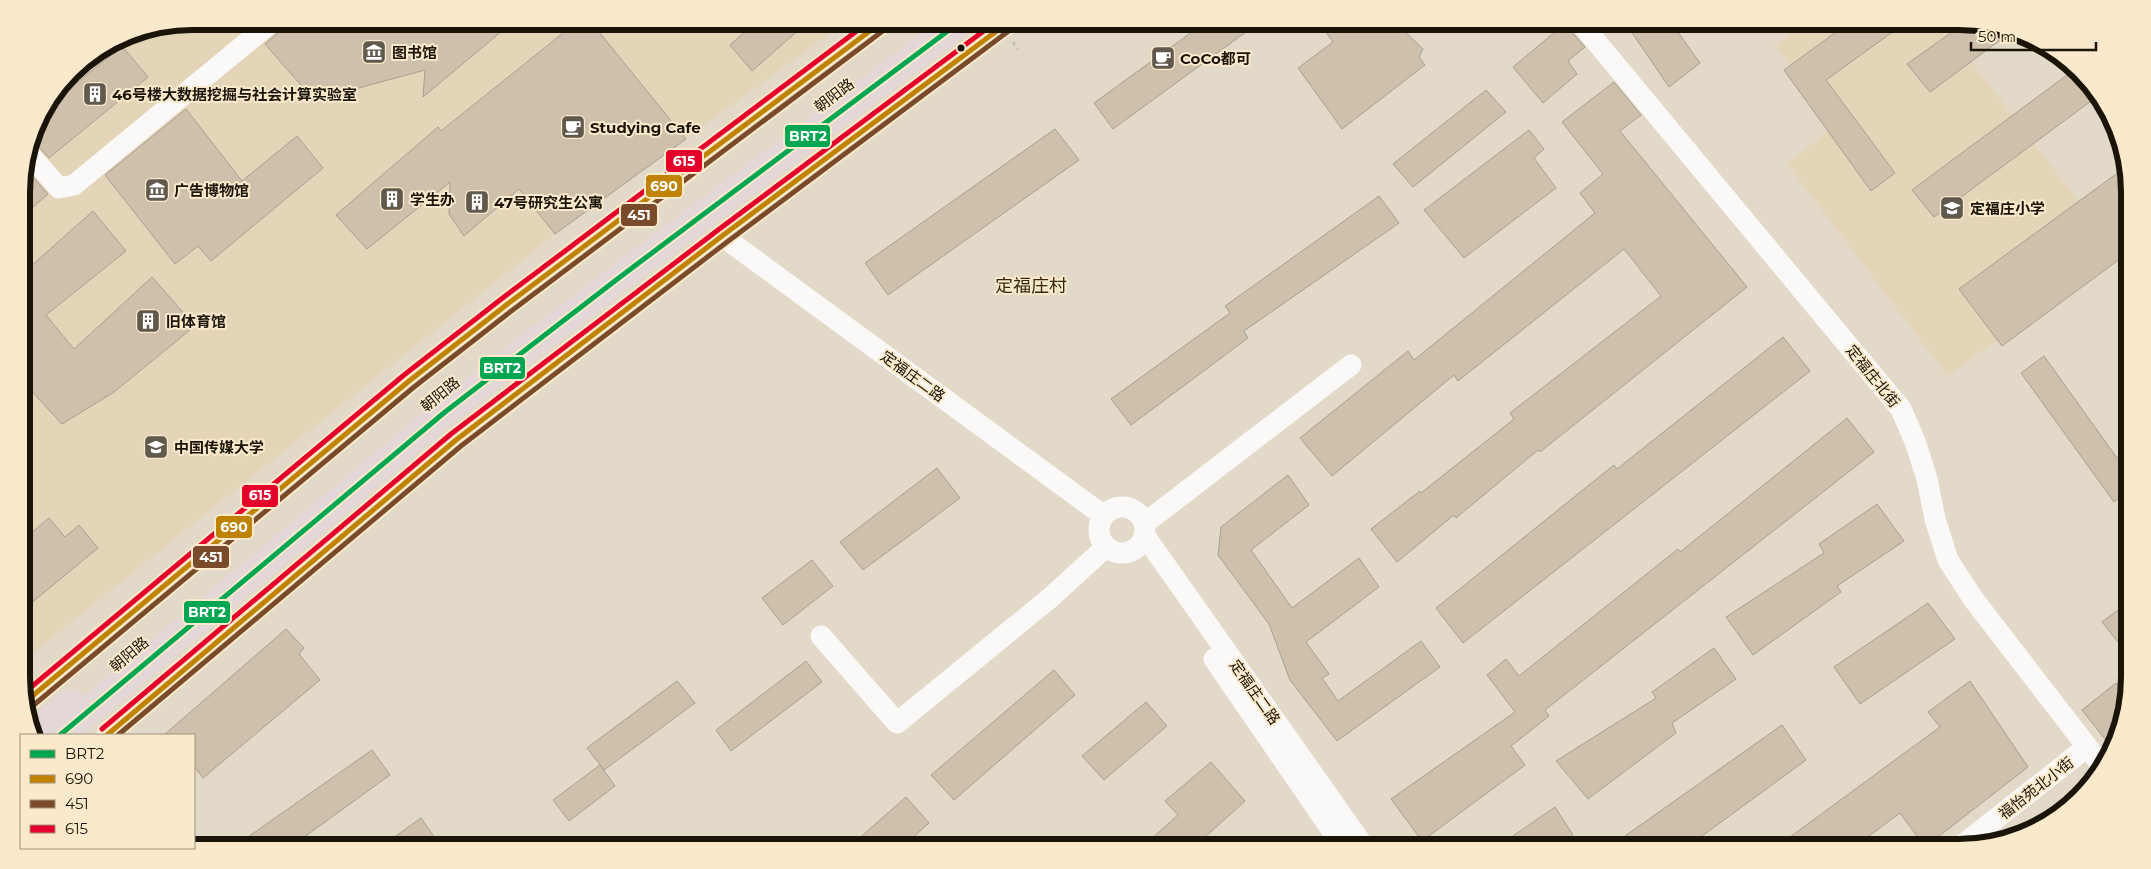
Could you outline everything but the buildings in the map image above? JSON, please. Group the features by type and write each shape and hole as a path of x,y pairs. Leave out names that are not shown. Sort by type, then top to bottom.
{"highway":[{"name":"朝阳路","path":"39,729 434,399 610,263 921,30"},
{"name":"朝阳路","path":"61,734 445,412 628,271 949,30"}],"street":[{"path":"34,159 59,188 74,185 262,30"},
{"name":"朝阳路","path":"31,697 417,376 505,306 871,30"},
{"path":"108,734 456,440 722,236 998,30"},
{"name":"定福庄北街","path":"1586,30 1901,410 1916,444 1927,479 1935,519 1948,560 1974,600 2098,760"},
{"name":"定福庄二路","path":"722,236 1104,516 1115,508 1127,507 1138,513 1142,536 1338,839"},
{"path":"1104,516 1099,530 1101,539 1106,547 1114,552 1124,553 1142,536 1351,365"},
{"name":"定福庄二路","path":"1142,536 1359,839"},
{"path":"821,636 897,724 1050,598 1106,547"},
{"name":"福怡苑北小街","path":"1970,839 2087,747"}],"shaded area":[{"name":"中国传媒大学","path":"181,30 835,30 555,234 30,655 31,171 42,130 52,111 63,93 93,63 130,42 160,33"},
{"name":"定福庄小学","path":"1795,30 1947,30 2118,252 1948,376 1787,164 1834,126 1775,45"}],"transit line":[{"name":"615","path":"30,688 404,375 500,300 858,30"},
{"name":"690","path":"31,697 409,381 505,306 871,30"},
{"name":"451","path":"33,706 414,387 510,312 884,30"},
{"name":"BRT2","path":"61,734 445,412 620,277 949,30"},
{"name":"615","path":"102,729 451,434 718,230 985,30"},
{"name":"690","path":"108,734 456,440 722,236 998,30"},
{"name":"451","path":"119,734 461,446 727,242 1010,30"}],"place":[{"name":"图书馆","path":"374,52"},
{"name":"CoCo都可","path":"1163,58"},
{"name":"46号楼大数据挖掘与社会计算实验室","path":"95,94"},
{"name":"Studying Cafe","path":"573,127"},
{"name":"广告博物馆","path":"157,190"},
{"name":"学生办","path":"392,199"},
{"name":"47号研究生公寓","path":"477,202"},
{"name":"定福庄小学","path":"1952,208"},
{"name":"旧体育馆","path":"148,321"},
{"name":"中国传媒大学","path":"156,447"}],"district":[{"name":"定福庄村","path":"1031,286"}]}
